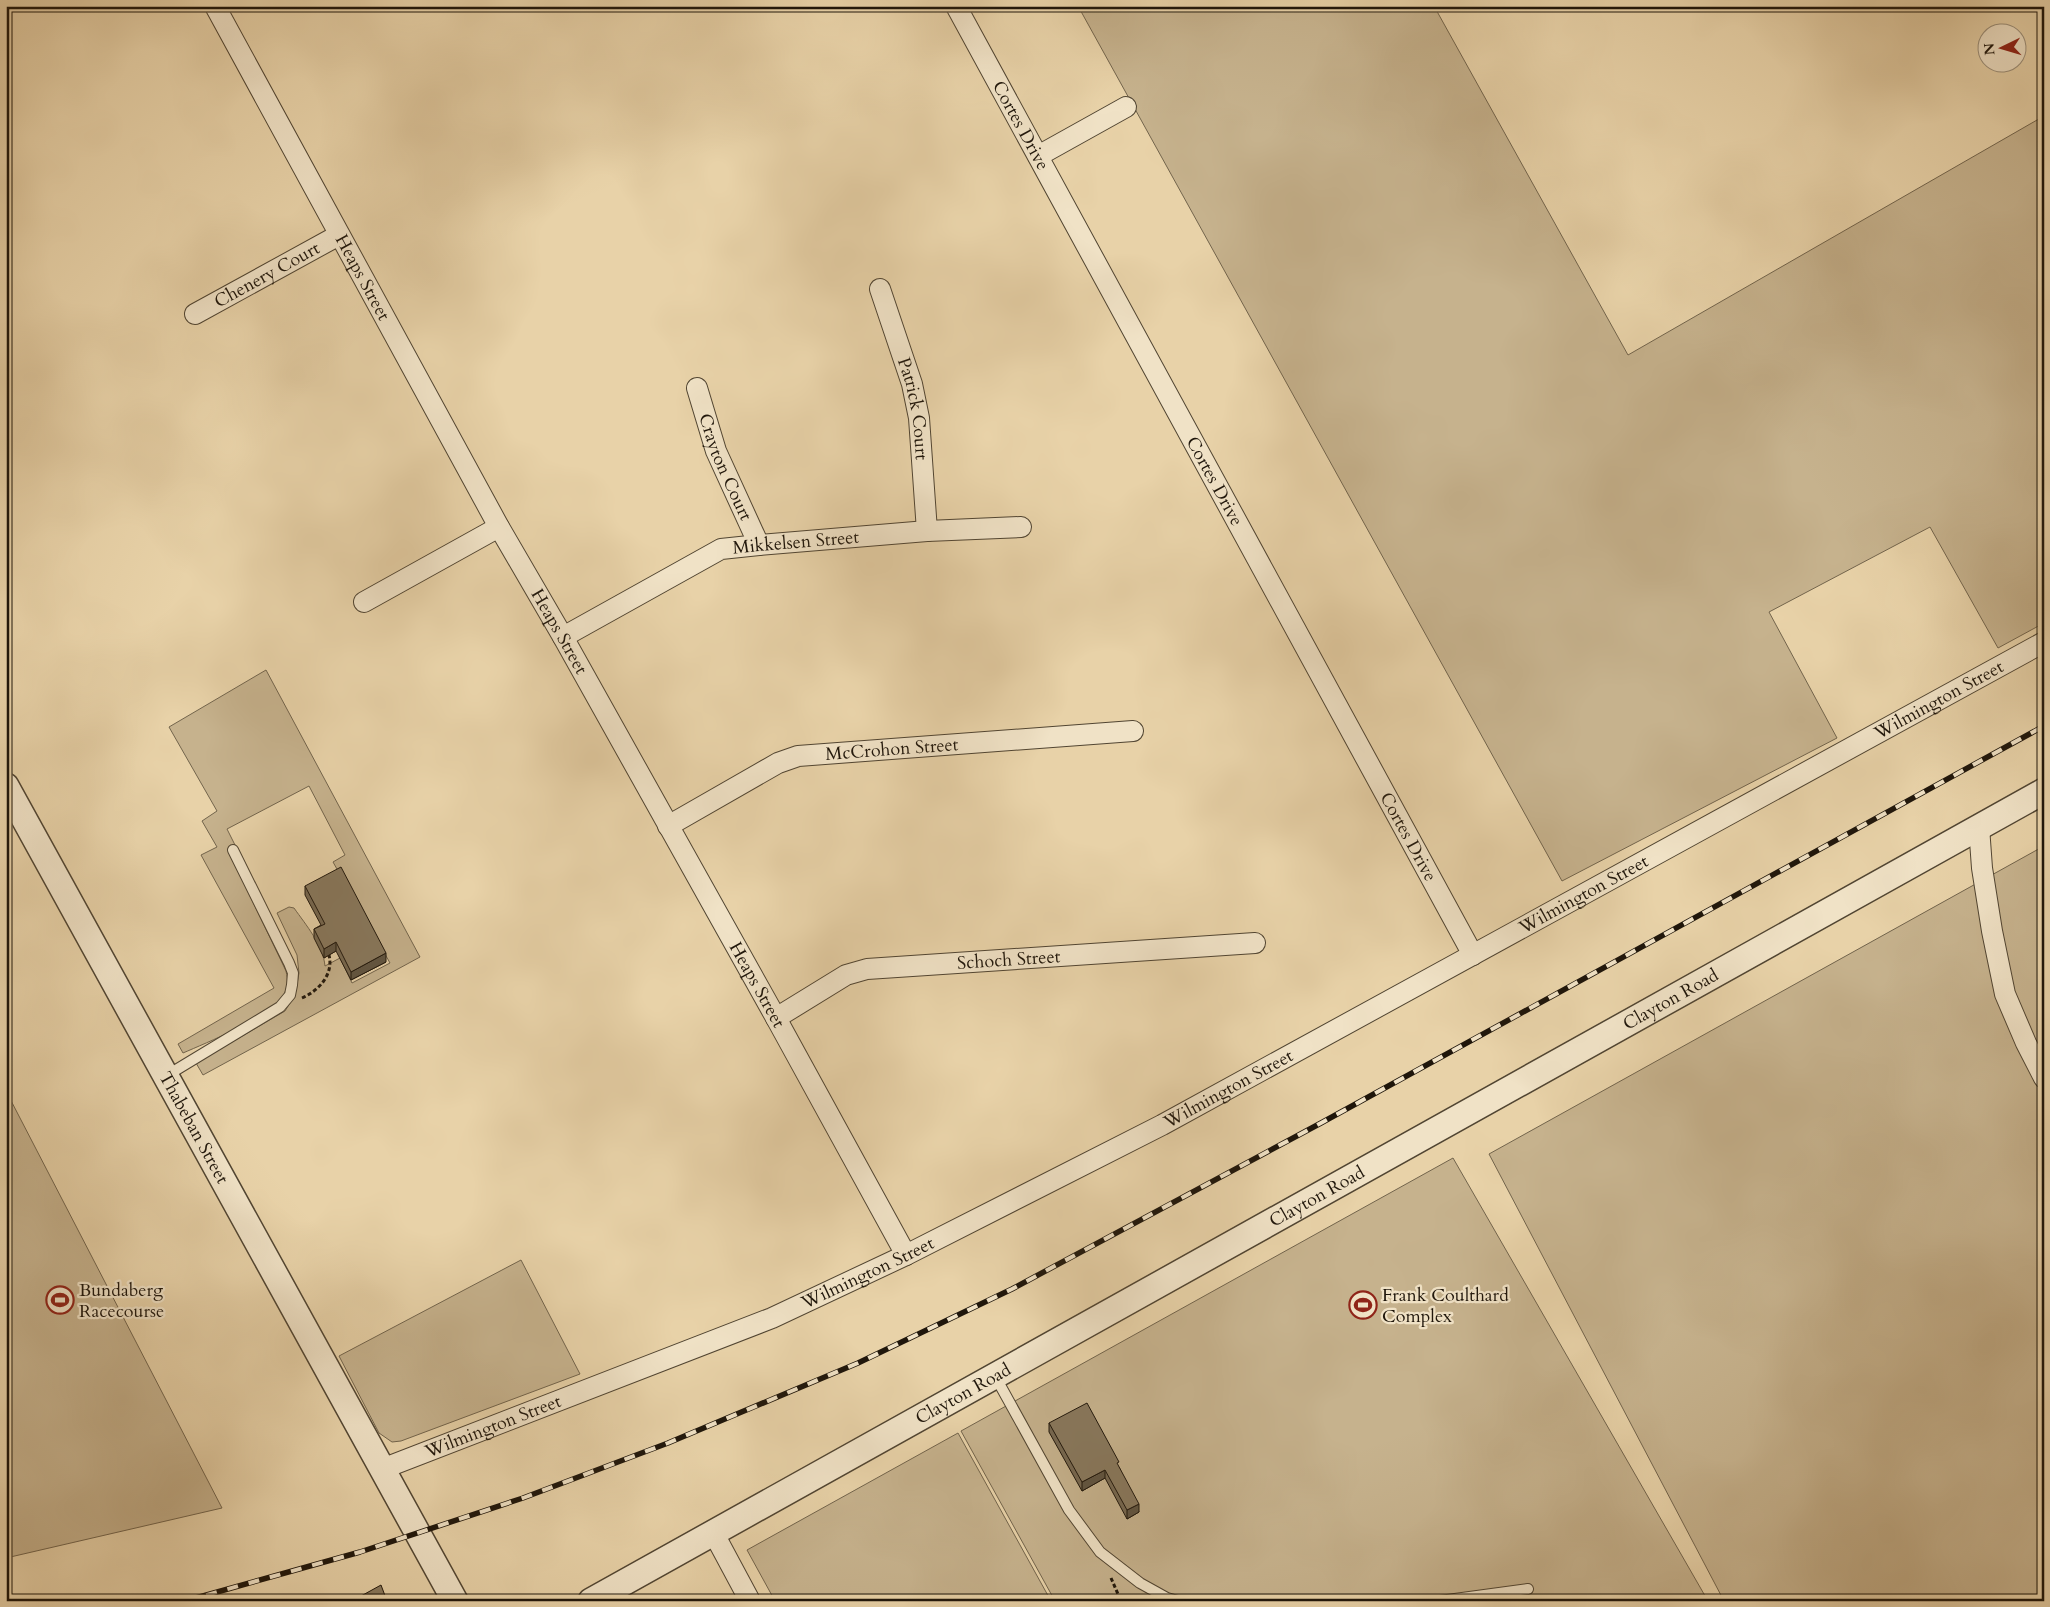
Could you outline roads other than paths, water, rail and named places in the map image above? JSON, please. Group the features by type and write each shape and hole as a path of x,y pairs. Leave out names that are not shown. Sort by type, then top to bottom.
{"street":[{"name":"Heaps Street","path":"215,6 499,527 563,637 906,1255"},
{"name":"Cortes Drive","path":"956,6 1473,955"},
{"path":"1038,156 1126,107"},
{"name":"Chenery Court","path":"195,314 339,235"},
{"name":"Patrick Court","path":"880,289 912,384 919,418 927,532"},
{"name":"Crayton Court","path":"697,388 716,452 759,544"},
{"path":"364,602 499,527"},
{"name":"Mikkelsen Street","path":"563,637 721,549 759,544 1022,527"},
{"name":"Wilmington Street","path":"382,1469 772,1318 906,1255 1162,1125 2044,642"},
{"name":"McCrohon Street","path":"668,826 778,763 798,756 1133,732"},
{"name":"Thabeban Street","path":"6,786 455,1601"},
{"name":"Clayton Road","path":"591,1601 2044,791"},
{"path":"1979,827 1988,904 2005,994 2026,1043 2044,1078"},
{"name":"Schoch Street","path":"776,1018 846,975 867,969 1255,943"},
{"path":"713,1532 750,1601"}],"lane":[{"path":"166,1076 274,1012 290,995 293,973 233,850"},
{"path":"995,1376 1069,1510 1100,1552 1140,1583 1167,1598 1178,1601"},
{"path":"1440,1601 1528,1589"}],"railway":[{"path":"185,1601 360,1552 523,1498 668,1443 858,1363 1012,1289 1321,1123 2044,726"}],"place":[{"name":"Bundaberg Racecourse","path":"60,1300"},
{"name":"Frank Coulthard Complex","path":"1363,1305"}]}
